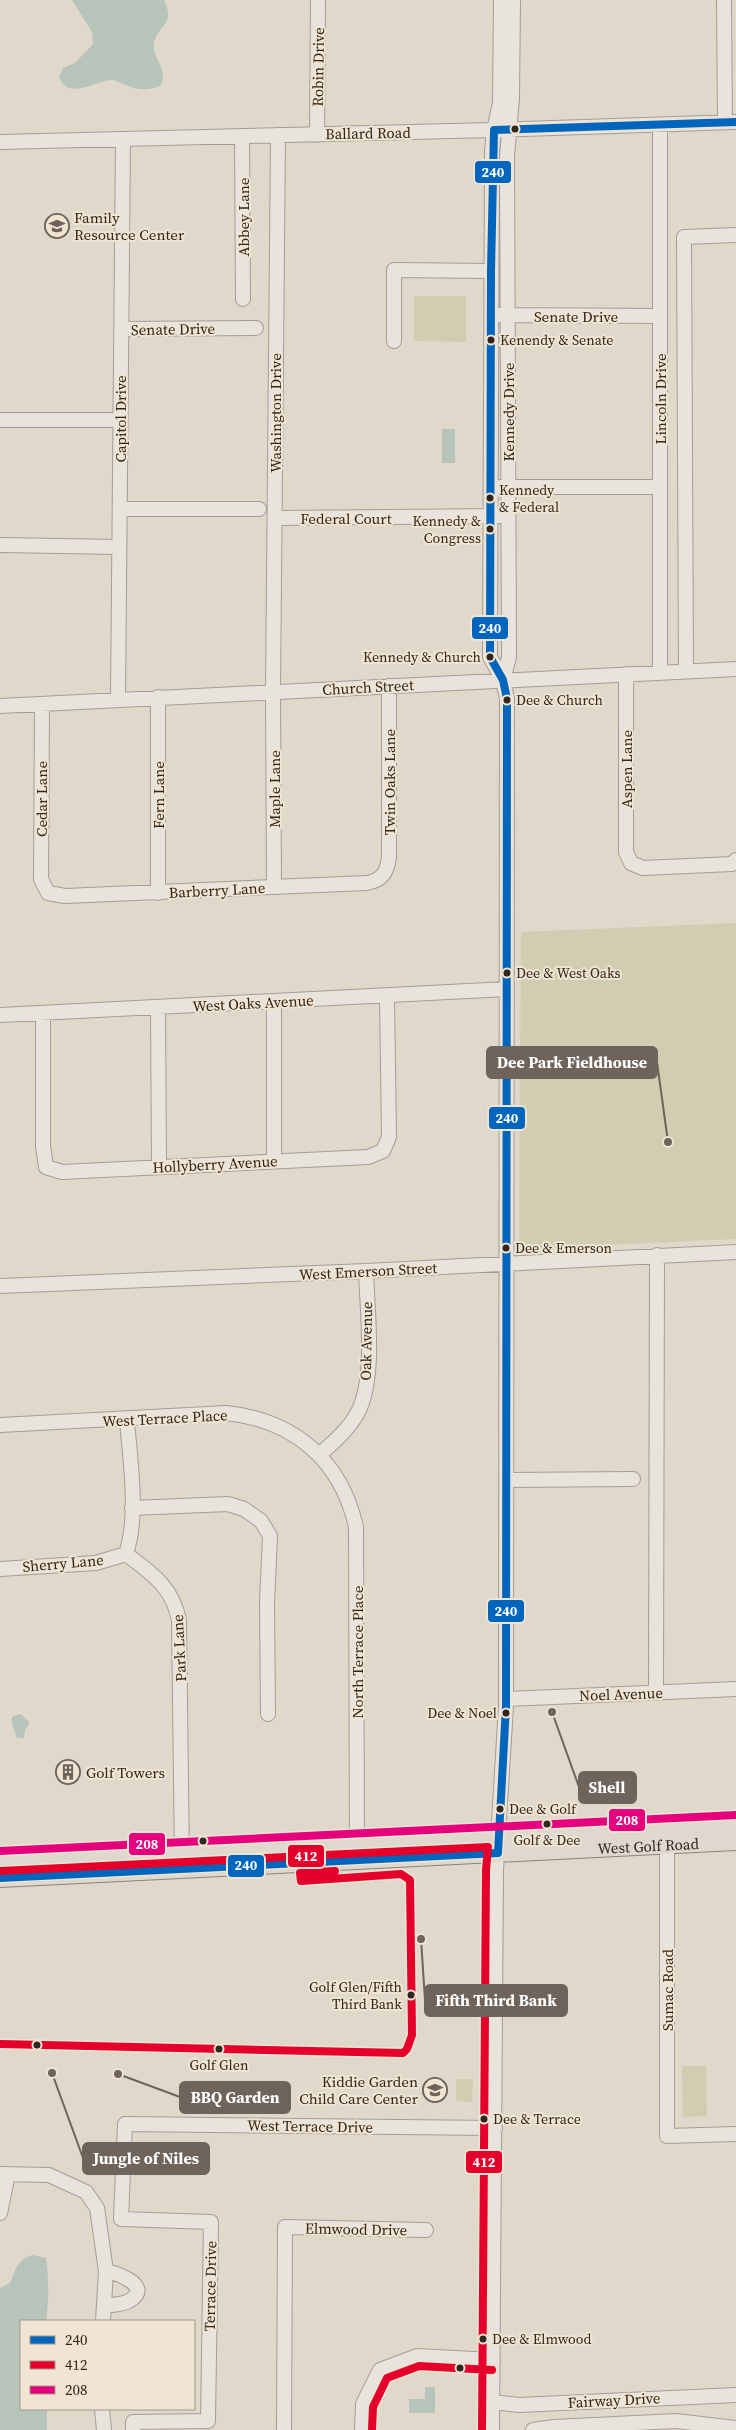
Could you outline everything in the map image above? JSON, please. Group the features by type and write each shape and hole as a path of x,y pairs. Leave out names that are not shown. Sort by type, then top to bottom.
{"main road":[{"name":"West Golf Road","path":"182,1860 498,1845 736,1825"},
{"name":"West Golf Road","path":"498,1845 667,1845 736,1841"},
{"name":"West Golf Road","path":"0,1861 182,1860 290,1863 357,1852"},
{"path":"0,1878 182,1860"}],"street":[{"name":"Robin Drive","path":"317,134 318,0"},
{"name":"Kennedy Drive","path":"501,0 500,103 494,130 491,271 492,516 490,657 503,680"},
{"name":"Kennedy Drive","path":"503,680 509,657 508,130 512,98 513,0"},
{"path":"724,0 730,122"},
{"name":"Ballard Road","path":"0,142 508,130 730,122"},
{"name":"Lincoln Drive","path":"660,125 660,672"},
{"name":"Washington Drive","path":"273,691 278,135"},
{"name":"Abbey Lane","path":"242,136 243,299"},
{"name":"Capitol Drive","path":"118,698 123,139"},
{"name":"Lincoln Drive","path":"686,671 684,237 736,235"},
{"path":"394,341 394,270 491,271"},
{"name":"Senate Drive","path":"491,315 660,316"},
{"name":"Senate Drive","path":"121,329 256,328"},
{"path":"0,420 120,420"},
{"path":"491,487 660,487"},
{"path":"120,509 259,510"},
{"name":"Federal Court","path":"275,518 508,516"},
{"path":"0,545 119,547"},
{"name":"Church Street","path":"0,706 118,698 736,669"},
{"name":"Aspen Lane","path":"626,674 626,852 631,863 643,868 732,864 736,860"},
{"path":"492,2430 498,1845 506,1699 507,699 503,680"},
{"name":"Twin Oaks Lane","path":"383,876 388,868 389,857 388,686"},
{"name":"Maple Lane","path":"273,691 274,887"},
{"name":"Fern Lane","path":"158,697 158,893"},
{"name":"Cedar Lane","path":"42,704 41,879 43,887 48,893"},
{"name":"Barberry Lane","path":"48,893 65,896 367,883 378,880 383,876"},
{"name":"West Oaks Avenue","path":"0,1015 507,989"},
{"name":"Hollyberry Avenue","path":"43,1013 43,1146 46,1166 62,1172 274,1162 368,1157 383,1151 389,1137 388,996"},
{"path":"274,1002 274,1162"},
{"path":"158,1007 159,1167"},
{"name":"West Emerson Street","path":"0,1286 366,1271 736,1252"},
{"path":"656,1692 657,1256"},
{"name":"Oak Avenue","path":"320,1454 348,1426 363,1398 368,1362 366,1271"},
{"name":"West Terrace Place","path":"0,1425 226,1414 245,1415 281,1428 320,1454"},
{"path":"126,1554 132,1528 127,1420"},
{"name":"North Terrace Place","path":"320,1454 341,1482 348,1497 356,1527 357,1852"},
{"path":"506,1480 633,1479"},
{"path":"132,1508 228,1504 244,1509 261,1521 270,1536 267,1603 268,1714"},
{"name":"Sherry Lane","path":"0,1569 96,1563 126,1554"},
{"name":"Park Lane","path":"126,1554 168,1590 178,1612 181,1640 182,1860"},
{"name":"Noel Avenue","path":"506,1699 736,1689"},
{"name":"Sumac Road","path":"667,1845 667,2136 736,2134"},
{"name":"West Terrace Drive","path":"125,2124 495,2128"},
{"name":"Terrace Drive","path":"125,2124 121,2218 211,2222 208,2421 133,2422 133,2430"},
{"path":"0,2213 4,2174 49,2175 86,2192 97,2208 106,2271 103,2320"},
{"name":"Elmwood Drive","path":"284,2430 285,2227 426,2230"},
{"path":"105,2306 125,2303 133,2299 136,2294 136,2287 131,2281 106,2271"},
{"path":"362,2430 363,2404 380,2370 417,2356 493,2360"},
{"name":"Fairway Drive","path":"492,2402 519,2405 736,2395"},
{"path":"102,2410 104,2430"},
{"path":"533,2430 676,2421 736,2428"}],"shaded area":[{"path":"72,0 164,0 168,15 167,20 155,39 154,46 163,75 160,86 150,89 133,88 112,80 75,89 63,84 59,77 63,68 75,63 93,44 92,32"},
{"path":"414,296 466,296 466,342 414,341"},
{"path":"442,429 455,429 455,463 442,463"},
{"path":"736,923 736,1239 519,1249 521,932"},
{"path":"21,1714 30,1723 25,1730 24,1738 17,1738 11,1720 13,1716"},
{"path":"682,2066 706,2066 707,2116 683,2117"},
{"path":"456,2079 473,2079 472,2102 456,2101"},
{"path":"33,2255 46,2258 48,2305 46,2320 20,2320 20,2410 47,2410 47,2430 0,2430 0,2288 10,2283 20,2262"},
{"path":"425,2387 435,2387 435,2413 409,2413 409,2399 425,2399"}],"transit line":[{"name":"240","path":"0,1878 498,1853 506,1706 507,699 503,680 490,657 491,271 494,130 736,122"},
{"name":"208","path":"0,1851 736,1815"},
{"name":"412","path":"1,1871 488,1847 486,1870 482,2430"},
{"name":"412","path":"0,2044 403,2053 407,2049 412,2035 410,1880 401,1874 301,1881 300,1873 335,1871"},
{"name":"412","path":"372,2430 373,2407 387,2378 419,2366 492,2370"}],"place":[{"name":"Family Resource Center","path":"57,226"},
{"name":"Kenendy & Senate","path":"491,340"},
{"name":"Kennedy & Federal","path":"490,498"},
{"name":"Kennedy & Congress","path":"490,529"},
{"name":"Kennedy & Church","path":"490,657"},
{"name":"Dee & Church","path":"507,700"},
{"name":"Dee & West Oaks","path":"507,973"},
{"name":"Dee Park Fieldhouse","path":"668,1142"},
{"name":"Dee & Emerson","path":"506,1248"},
{"name":"Shell","path":"552,1712"},
{"name":"Dee & Noel","path":"506,1713"},
{"name":"Golf Towers","path":"68,1772"},
{"name":"Dee & Golf","path":"500,1809"},
{"name":"Golf & Dee","path":"547,1824"},
{"name":"Fifth Third Bank","path":"421,1939"},
{"name":"Golf Glen/Fifth Third Bank","path":"411,1995"},
{"name":"Golf Glen","path":"219,2049"},
{"name":"Jungle of Niles","path":"52,2073"},
{"name":"BBQ Garden","path":"118,2074"},
{"name":"Kiddie Garden Child Care Center","path":"435,2090"},
{"name":"Dee & Terrace","path":"484,2119"},
{"name":"Dee & Elmwood","path":"483,2339"}]}
